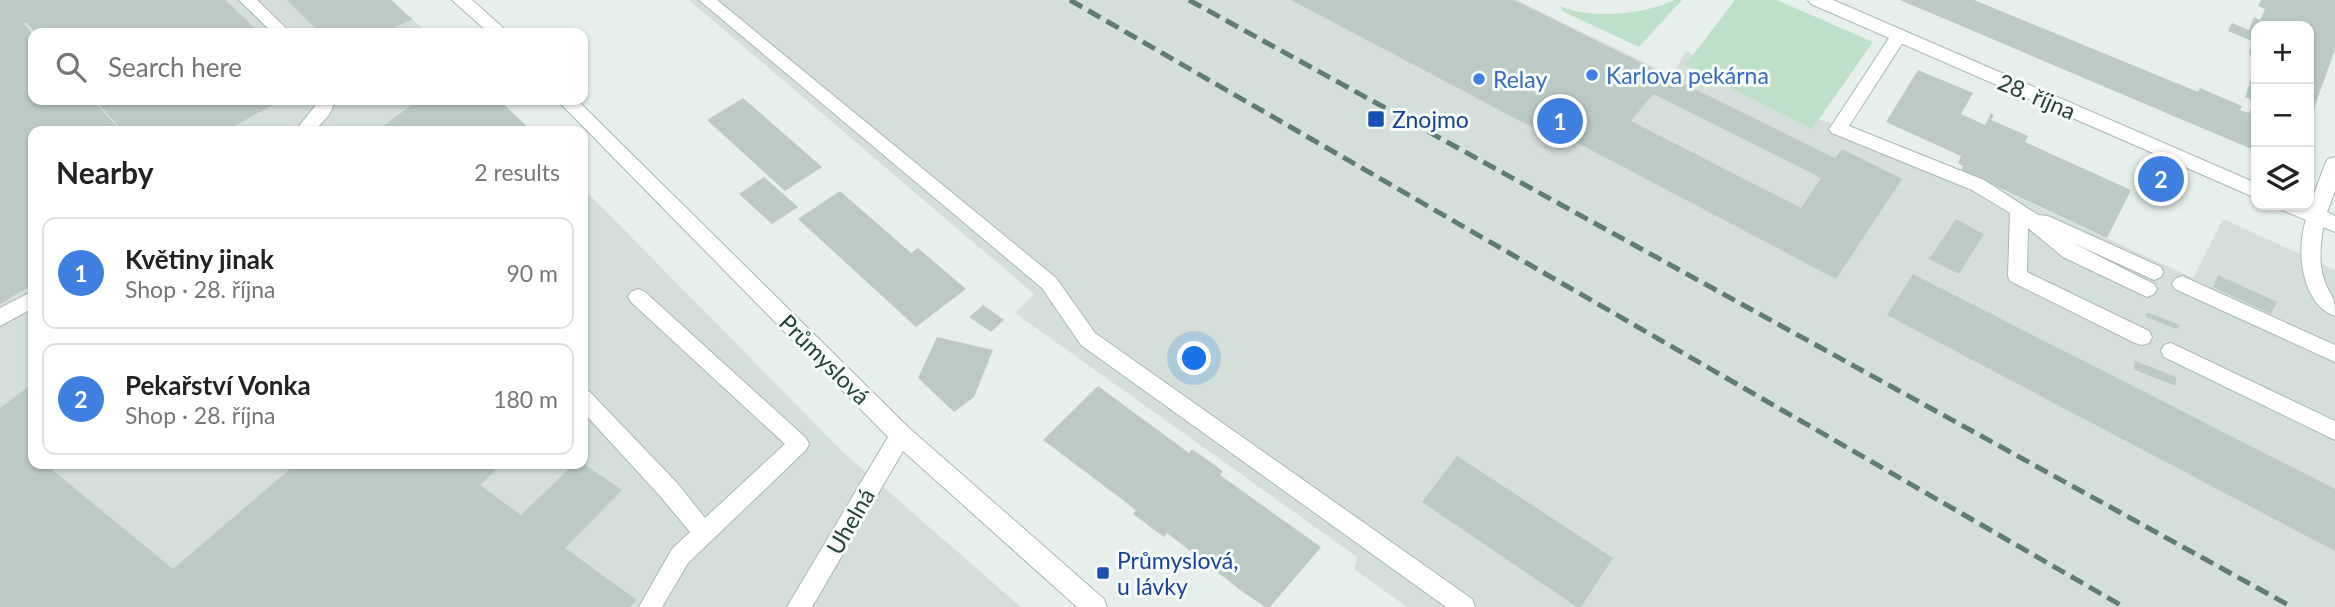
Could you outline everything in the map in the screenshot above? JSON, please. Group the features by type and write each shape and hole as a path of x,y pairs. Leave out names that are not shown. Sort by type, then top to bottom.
{"street":[{"path":"461,0 494,28"},
{"name":"28. října","path":"1817,0 2251,189"},
{"name":"Průmyslová","path":"571,105 901,435 1095,607"},
{"path":"2316,216 2335,164"},
{"path":"2301,210 2335,224"},
{"name":"Uhelná","path":"799,607 901,435"}],"lane":[{"path":"247,0 278,28"},
{"path":"707,0 1049,283 1088,339 1464,607"},
{"path":"1899,36 1838,129 1978,185 2019,210 2070,252 2151,280"},
{"path":"309,126 326,105"},
{"path":"2019,210 2017,276 2142,337"},
{"path":"2316,216 2310,273 2327,302 2335,308"},
{"path":"2182,284 2335,355"},
{"path":"638,297 799,444 680,556 650,607"},
{"path":"0,318 28,302"},
{"path":"2171,351 2335,431"},
{"path":"588,403 669,489 705,534"}],"shaded area":[{"path":"0,0 391,0 422,28 28,28 28,105 501,105 522,126 28,126 28,469 588,469 588,193 842,451 1021,607 0,607"},
{"path":"689,0 1517,0 1672,76 1686,51 1818,119 1865,132 1930,157 2193,278 2223,219 2335,270 2335,607 1407,607 1354,569 1357,557 1015,313 1034,294"}],"green space":[{"path":"1682,0 1639,47 1562,11 1561,6 1587,13 1618,14 1649,9"},
{"path":"1735,0 1777,0 1873,42 1812,129 1685,65"}],"building":[{"path":"0,0 225,0 255,28 31,28 26,22 23,23 28,29 28,105 98,105 116,126 28,126 28,287 0,304"},
{"path":"287,0 391,0 412,19 394,28 315,28"},
{"path":"1291,0 1514,0 1835,158 1842,149 1902,179 1836,279 1555,131 1549,136","holes":["1653,94 1821,178 1801,208 1631,121"]},
{"path":"1900,0 1974,0 2198,92 2200,88 2242,106 2240,110 2249,113 2251,108 2251,149"},
{"path":"2261,0 2335,0 2335,49 2314,109 2314,21 2252,21 2254,17 2260,20 2265,9 2258,6"},
{"path":"2232,23 2249,30 2251,25 2251,41 2228,31"},
{"path":"1918,70 1973,93 1961,114 1985,125 1991,113 1994,115 1991,120 2028,136 2025,142 2131,190 2107,238 1961,170 1963,166 1958,163 1961,156 1886,122"},
{"path":"2251,79 2251,100 2245,97"},
{"path":"743,98 822,167 785,191 707,120"},
{"path":"100,105 273,105 234,126 118,126"},
{"path":"412,105 504,105 527,126 383,126"},
{"path":"2156,169 2169,174 2166,190 2153,184"},
{"path":"764,177 798,207 772,224 739,194"},
{"path":"840,191 911,253 918,248 966,289 916,327 798,219"},
{"path":"1956,219 1984,234 1959,274 1929,259"},
{"path":"1913,274 2335,489 2335,551 1887,315"},
{"path":"2218,275 2277,302 2271,314 2213,287"},
{"path":"983,305 1004,320 991,332 969,317"},
{"path":"2149,313 2180,327 2176,329 2146,317 2145,314"},
{"path":"937,337 993,350 974,397 954,412 918,378"},
{"path":"2135,361 2176,377 2176,386 2133,369"},
{"path":"1098,386 1189,453 1192,449 1223,471 1220,475 1321,547 1270,607 1265,607 1243,592 1167,533 1164,537 1133,514 1136,510 1043,440"},
{"path":"28,387 28,469 51,469 173,569 290,469 497,469 480,485 521,515 569,469 588,469 588,467 622,490 565,548 637,600 630,607 0,607 0,408"},
{"path":"1457,456 1613,558 1581,607 1577,607 1422,502"}],"railway":[{"path":"1070,0 2124,607"},
{"path":"1189,0 2292,607"}],"place":[{"name":"Karlova pekárna","path":"1592,75"},
{"name":"Relay","path":"1479,79"},
{"name":"Znojmo","path":"1376,119"},
{"name":"Květiny jinak","path":"1560,121"},
{"name":"Pekařství Vonka","path":"2161,179"},
{"name":"Průmyslová, u lávky","path":"1103,573"}]}
